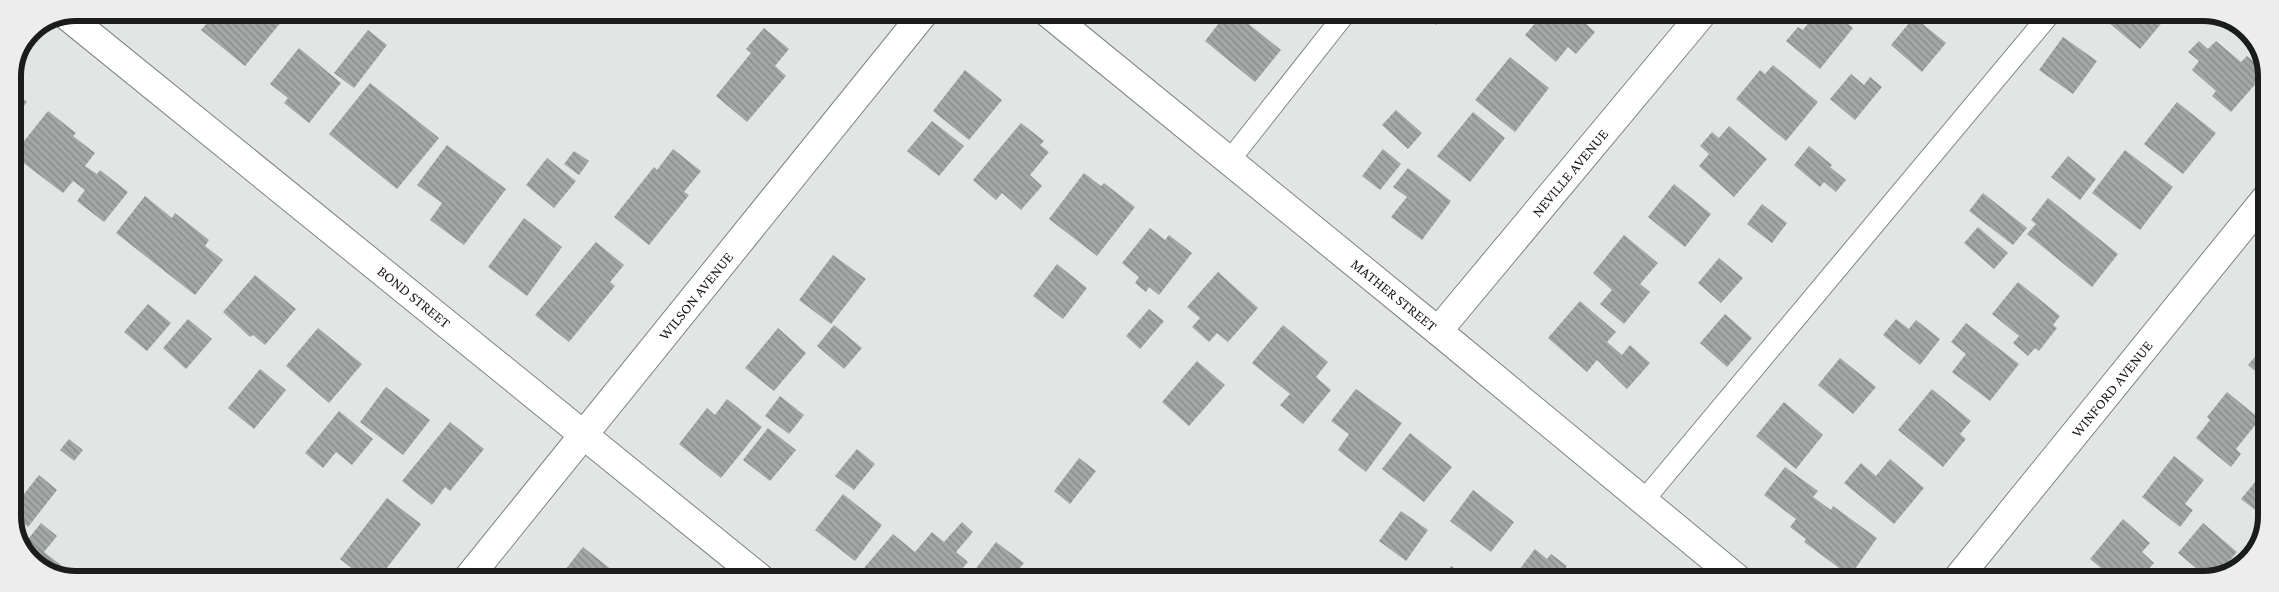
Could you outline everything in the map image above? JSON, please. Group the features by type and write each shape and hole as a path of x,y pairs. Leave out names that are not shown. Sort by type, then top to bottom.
{"street":[{"name":"BOND STREET","path":"73,21 751,571"},
{"name":"WILSON AVENUE","path":"474,571 918,21"},
{"name":"MATHER STREET","path":"1057,21 1438,331 1728,571"},
{"name":"NEVILLE AVENUE","path":"1438,331 1696,21"},
{"name":"WINFORD AVENUE","path":"1963,571 2258,208"}],"lane":[{"path":"1229,161 1340,21"},
{"path":"1644,500 2044,21"}],"building":[{"path":"209,21 282,21 245,66 201,30"},
{"path":"1221,21 1245,21 1281,50 1255,82 1205,41"},
{"path":"1431,21 1439,21 1436,25"},
{"path":"1537,21 1583,21 1595,32 1576,54 1568,47 1556,62 1525,35"},
{"path":"1810,21 1844,21 1853,28 1820,69 1786,41 1798,27 1803,30"},
{"path":"1911,21 1919,21 1946,43 1922,72 1891,45"},
{"path":"2111,21 2163,21 2140,49 2109,23"},
{"path":"764,28 789,49 775,66 786,76 747,122 716,96 751,53 746,49"},
{"path":"368,30 387,45 354,88 334,73"},
{"path":"2063,37 2097,61 2073,94 2039,70"},
{"path":"2199,41 2208,49 2216,41 2241,62 2247,56 2256,64 2258,81 2231,112 2212,96 2216,91 2192,70 2199,61 2188,52"},
{"path":"299,48 341,83 309,123 284,103 288,98 270,84"},
{"path":"1510,57 1549,88 1515,132 1475,100"},
{"path":"1773,65 1818,102 1786,141 1736,99 1760,70 1765,74"},
{"path":"965,70 1002,100 969,140 933,111"},
{"path":"1851,74 1864,85 1870,77 1882,87 1855,120 1830,99"},
{"path":"370,83 439,138 397,189 329,134"},
{"path":"21,97 27,102 21,110"},
{"path":"2177,102 2216,133 2183,174 2144,144"},
{"path":"1396,110 1422,133 1408,149 1382,125"},
{"path":"48,111 76,133 73,136 95,153 85,166 97,174 100,170 128,192 104,222 77,201 85,190 73,181 63,193 21,161 21,145"},
{"path":"1473,112 1505,138 1470,182 1437,156"},
{"path":"932,121 964,146 939,176 907,151"},
{"path":"1021,123 1044,141 1040,145 1049,152 1030,175 1042,186 1021,210 1002,193 996,200 973,180"},
{"path":"1729,126 1767,159 1734,197 1699,166 1709,154 1700,146 1712,132 1719,138"},
{"path":"447,145 506,189 464,245 430,220 442,203 417,185"},
{"path":"1809,146 1832,165 1830,167 1846,180 1836,192 1824,182 1820,187 1794,165"},
{"path":"673,149 701,171 684,192 689,195 649,245 614,217 654,167 657,170"},
{"path":"1383,149 1401,164 1380,190 1362,176"},
{"path":"2125,150 2173,187 2140,230 2092,193"},
{"path":"574,151 589,161 579,175 564,164"},
{"path":"2068,156 2096,179 2080,200 2051,177"},
{"path":"547,158 576,181 554,208 526,185"},
{"path":"1408,168 1451,201 1422,240 1391,217 1407,197 1393,187"},
{"path":"1084,173 1101,186 1104,183 1135,207 1097,256 1049,219"},
{"path":"1674,184 1711,214 1685,247 1648,217"},
{"path":"1983,193 2027,228 2013,245 1969,211"},
{"path":"145,196 172,218 175,213 209,240 205,246 223,260 195,295 116,233"},
{"path":"2048,198 2118,254 2092,287 2027,234 2036,224 2031,220"},
{"path":"1762,204 1787,223 1772,243 1747,224"},
{"path":"524,218 562,247 527,296 488,267"},
{"path":"1978,227 2008,253 1994,269 1964,243"},
{"path":"1150,228 1165,240 1169,235 1192,253 1159,295 1149,287 1146,292 1135,283 1139,277 1122,263"},
{"path":"1624,235 1658,263 1640,284 1650,292 1624,324 1600,304 1612,290 1593,273"},
{"path":"596,242 624,265 610,282 615,286 569,342 535,315"},
{"path":"833,255 866,279 831,324 799,300"},
{"path":"1719,258 1743,278 1721,303 1698,283"},
{"path":"1057,264 1087,288 1063,319 1033,296"},
{"path":"1218,272 1258,308 1228,342 1217,333 1209,342 1192,327 1200,318 1187,307"},
{"path":"255,275 296,309 265,345 253,335 250,337 223,312"},
{"path":"2018,282 2060,316 2053,325 2057,328 2039,351 2035,348 2028,356 2013,343 2019,336 1992,314"},
{"path":"1580,301 1616,332 1607,342 1622,355 1630,345 1650,363 1627,389 1597,360 1587,372 1548,338"},
{"path":"148,304 171,323 147,351 124,332"},
{"path":"1149,309 1164,321 1140,349 1126,336"},
{"path":"1725,314 1752,338 1727,367 1700,343"},
{"path":"188,319 212,339 186,369 163,348"},
{"path":"1896,319 1909,329 1916,320 1940,339 1920,365 1883,335"},
{"path":"1966,323 2019,364 1990,401 1952,372 1966,354 1951,342"},
{"path":"834,325 862,348 844,369 817,346"},
{"path":"1283,325 1328,362 1316,377 1331,390 1303,424 1280,405 1290,394 1252,363"},
{"path":"318,328 362,364 329,403 286,366"},
{"path":"778,328 806,353 774,391 745,368"},
{"path":"2258,353 2258,373 2248,365"},
{"path":"1840,358 1876,387 1853,414 1818,385"},
{"path":"1197,361 1225,385 1189,426 1162,402"},
{"path":"260,369 286,390 254,429 228,408"},
{"path":"386,387 430,420 403,455 360,422"},
{"path":"1356,389 1402,423 1366,472 1338,450 1349,434 1331,421"},
{"path":"1932,389 1971,421 1960,434 1966,439 1943,467 1898,430"},
{"path":"2227,392 2258,417 2258,422 2236,449 2241,454 2231,467 2196,438 2210,420 2207,417"},
{"path":"780,396 804,415 789,434 765,416"},
{"path":"727,399 762,427 721,478 679,444 707,408 715,415"},
{"path":"1784,402 1823,435 1796,469 1756,436"},
{"path":"339,411 373,439 352,465 336,452 323,468 305,453"},
{"path":"450,422 484,449 450,491 445,487 432,505 402,481"},
{"path":"768,428 796,450 770,481 743,460"},
{"path":"1410,433 1452,467 1424,502 1382,469"},
{"path":"69,439 83,450 74,461 60,450"},
{"path":"857,449 875,464 854,490 835,476"},
{"path":"2174,456 2204,480 2185,504 2193,510 2180,527 2142,497"},
{"path":"1079,458 1096,471 1070,504 1054,491"},
{"path":"1890,459 1924,488 1894,524 1844,483 1861,463 1876,476"},
{"path":"1785,467 1818,491 1813,497 1831,510 1833,506 1877,538 1854,571 1843,571 1804,542 1806,539 1790,527 1796,519 1764,495"},
{"path":"39,475 57,490 28,527 21,522 21,498"},
{"path":"2258,478 2258,512 2241,499"},
{"path":"1473,490 1514,522 1491,552 1450,521"},
{"path":"843,494 882,525 855,561 815,530"},
{"path":"387,498 421,524 384,571 355,571 340,559"},
{"path":"1401,511 1428,530 1406,561 1379,541"},
{"path":"2123,519 2150,543 2142,552 2154,563 2147,571 2104,571 2090,559"},
{"path":"962,522 973,532 956,552 968,562 960,571 868,571 864,568 893,534 915,552 932,532 944,542"},
{"path":"41,523 57,536 44,552 61,565 59,568 40,557 24,535 29,538"},
{"path":"2203,523 2237,552 2226,565 2203,571 2200,571 2178,553"},
{"path":"996,542 1024,563 1018,571 974,571"},
{"path":"583,547 613,571 564,571"},
{"path":"1535,549 1547,559 1551,554 1567,566 1564,570 1565,571 1518,571"},
{"path":"1451,566 1458,571 1448,571"}]}
